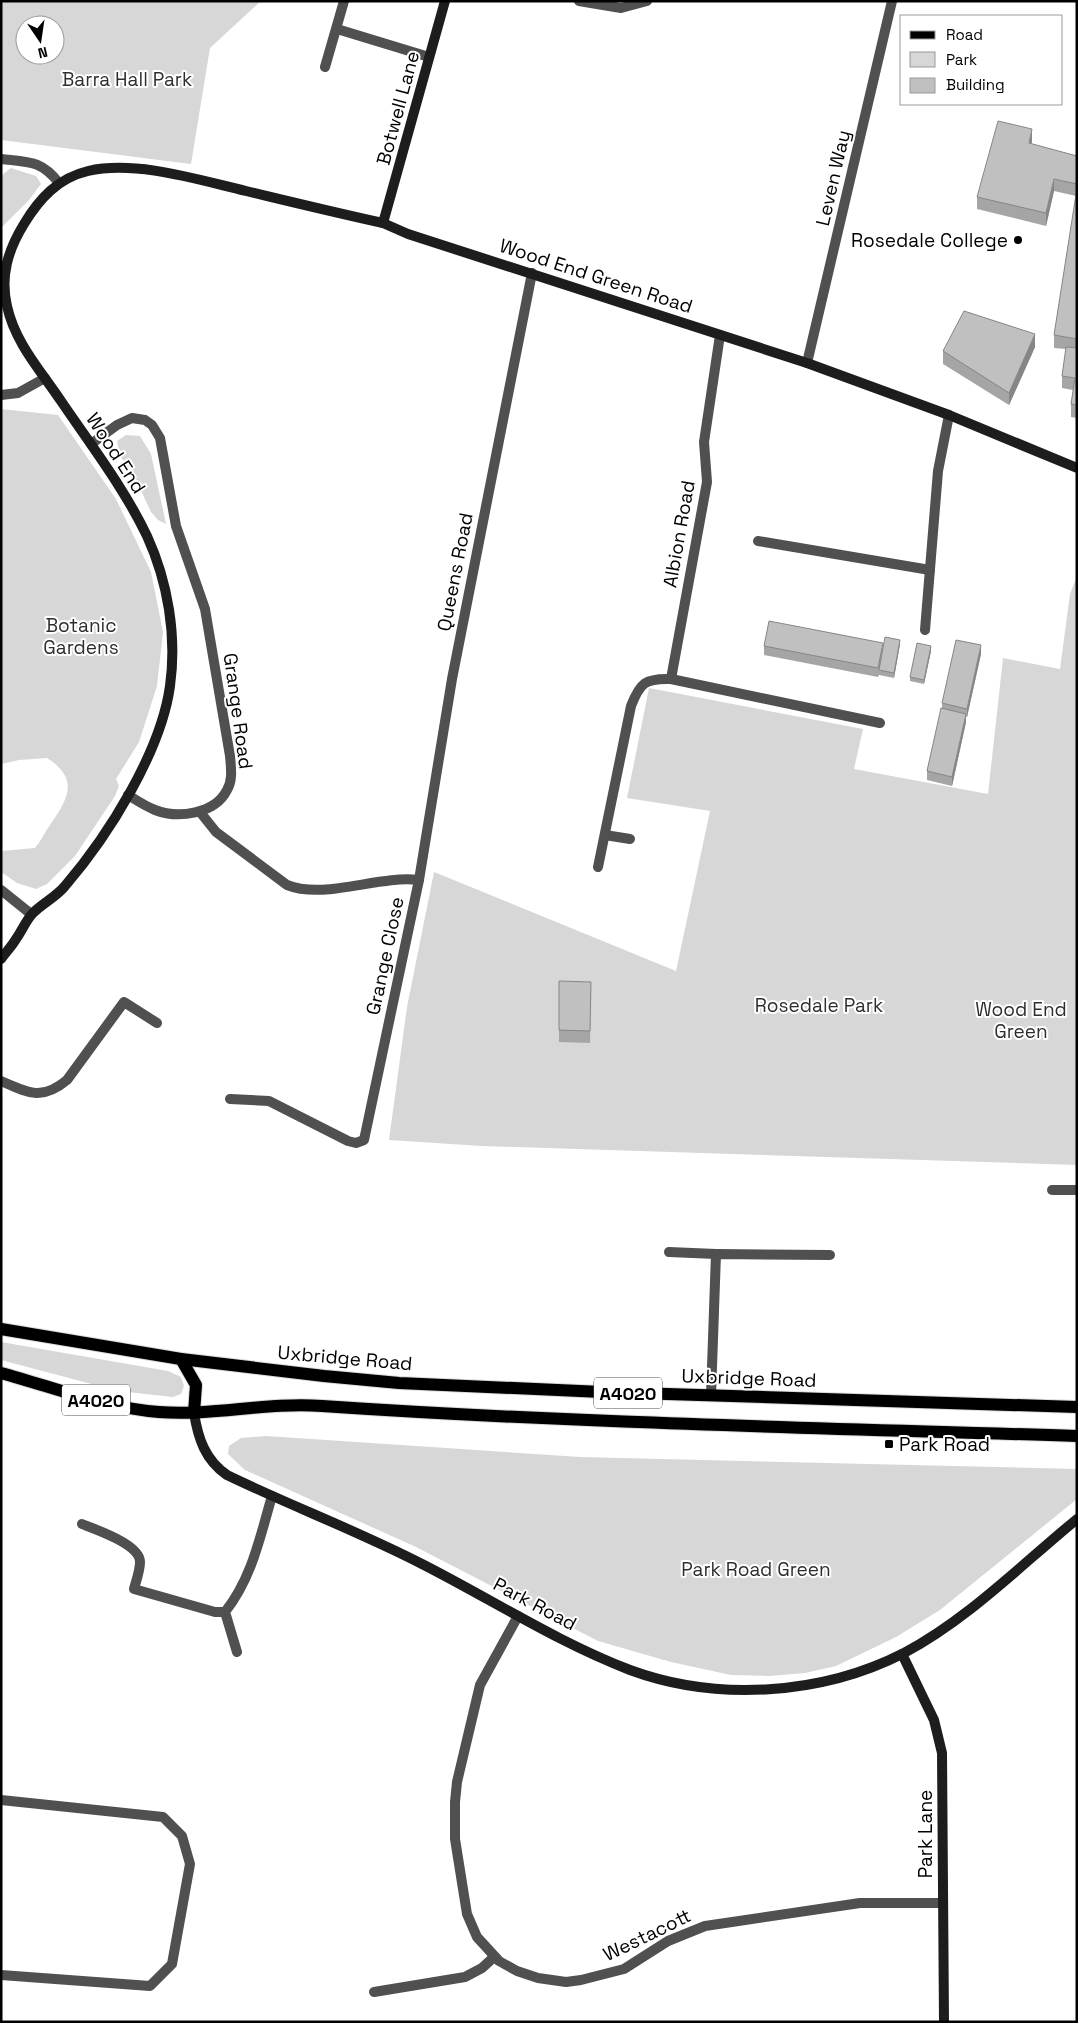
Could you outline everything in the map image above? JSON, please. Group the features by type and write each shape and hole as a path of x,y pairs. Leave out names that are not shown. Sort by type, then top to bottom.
{"main road":[{"name":"Uxbridge Road","path":"1,1329 181,1359 400,1383 1077,1407"},
{"path":"181,1359 196,1385 194,1413"},
{"name":"A4020","path":"1,1373 107,1404 159,1412 194,1413 248,1407 314,1405 540,1420 1077,1436"}],"street":[{"path":"325,67 344,1"},
{"name":"Botwell Lane","path":"383,223 445,1"},
{"path":"579,1 621,8 648,1"},
{"name":"Leven Way","path":"807,363 892,1"},
{"path":"337,28 429,57"},
{"path":"1,159 29,162 41,166 51,173 59,183"},
{"name":"Wood End Green Road","path":"90,170 125,168 169,174 383,223 408,234 807,363 949,415 1077,468"},
{"name":"Wood End","path":"90,170 59,183 43,198 22,227 8,257 4,276 6,304 11,321 26,351 120,488 147,537 161,574 172,632 170,686 159,733 128,795"},
{"name":"Queens Road","path":"418,880 452,680 532,273"},
{"name":"Albion Road","path":"671,680 707,482 704,442 720,335"},
{"path":"1,395 24,390 45,378"},
{"path":"926,630 938,472 949,415"},
{"name":"Grange Road","path":"91,444 117,425 132,418 145,420 152,425 160,438 176,526 205,609 230,756 231,779 228,790 220,800 200,812 180,814 155,810 128,795"},
{"path":"758,541 930,570"},
{"path":"598,867 630,706 638,689 652,678 671,680 880,723"},
{"path":"1,959 17,939 31,914 51,900 66,885 128,795"},
{"name":"Grange Close","path":"200,812 216,832 287,885 294,888 313,890 396,879 418,880 364,1140 356,1143 348,1141 269,1100 230,1099"},
{"path":"605,835 630,839"},
{"path":"1,890 31,914"},
{"path":"1,1081 37,1094 44,1094 58,1088 124,1002 157,1023"},
{"path":"1052,1190 1077,1190"},
{"path":"669,1252 830,1255"},
{"path":"711,1395 716,1254"},
{"name":"Park Road","path":"194,1413 197,1434 214,1466 227,1475 422,1564 590,1653 632,1670 668,1680 733,1689 770,1689 811,1684 873,1666 902,1654 954,1622 1077,1519"},
{"path":"225,1612 251,1570 272,1496"},
{"path":"82,1524 124,1543 139,1556 134,1589 215,1612 225,1612"},
{"path":"225,1612 237,1652"},
{"name":"Westacott","path":"518,1616 480,1685 457,1782 455,1802 455,1839 467,1914 476,1937 494,1957 517,1971 538,1978 566,1982 582,1980 624,1969 668,1941 705,1926 860,1903 943,1903"},
{"name":"Park Lane","path":"902,1654 934,1720 942,1753 944,2022"},
{"path":"1,1800 163,1817 182,1836 190,1864 172,1964 150,1986 1,1975"},
{"path":"374,1992 465,1977 482,1968 494,1957"}],"green space":[{"name":"Barra Hall Park","path":"1,1 261,1 210,48 191,164 1,140"},
{"path":"11,168 36,176 41,184 29,200 1,228 1,176"},
{"name":"Botanic Gardens","path":"1,409 58,415 116,499 151,572 163,632 157,686 139,742 116,779 119,786 115,796 75,856 47,884 36,889 17,883 1,872 1,851 35,848 62,807 68,790 64,774 47,758 19,760 1,764"},
{"path":"126,435 140,436 151,454 166,524 158,520 151,512 132,471 120,456 117,441"},
{"name":"Rosedale Park","path":"1077,576 1077,1165 482,1146 389,1140 407,1007 434,872 676,971 710,811 627,798 649,688 863,729 854,769 988,794 1003,658 1060,669 1070,594"},
{"path":"1,1342 168,1371 181,1377 184,1386 181,1394 173,1397 118,1391 1,1360"},
{"name":"Park Road Green","path":"266,1436 580,1457 1077,1469 1077,1499 940,1610 896,1637 836,1666 805,1673 769,1676 731,1675 671,1662 598,1641 416,1547 245,1470 228,1454 229,1446 241,1438"}],"building":[{"path":"998,121 1032,129 1029,143 1077,156 1077,184 1054,179 1046,213 977,197"},
{"path":"1077,188 1077,339 1054,335"},
{"path":"964,311 1035,334 1009,393 943,351"},
{"path":"1066,347 1077,348 1077,405 1071,404 1075,378 1062,376"},
{"path":"769,621 883,643 878,668 764,646"},
{"path":"885,637 900,640 894,673 879,670"},
{"path":"956,640 981,645 967,709 942,703"},
{"path":"917,643 931,646 924,680 910,677"},
{"path":"941,708 966,714 952,777 927,771"},
{"path":"559,981 591,982 590,1031 559,1030"}],"place":[{"name":"Rosedale College","path":"1018,240"},
{"name":"Park Road","path":"889,1444"}],"park label":[{"name":"Wood End Green","path":"1021,1020"}]}
